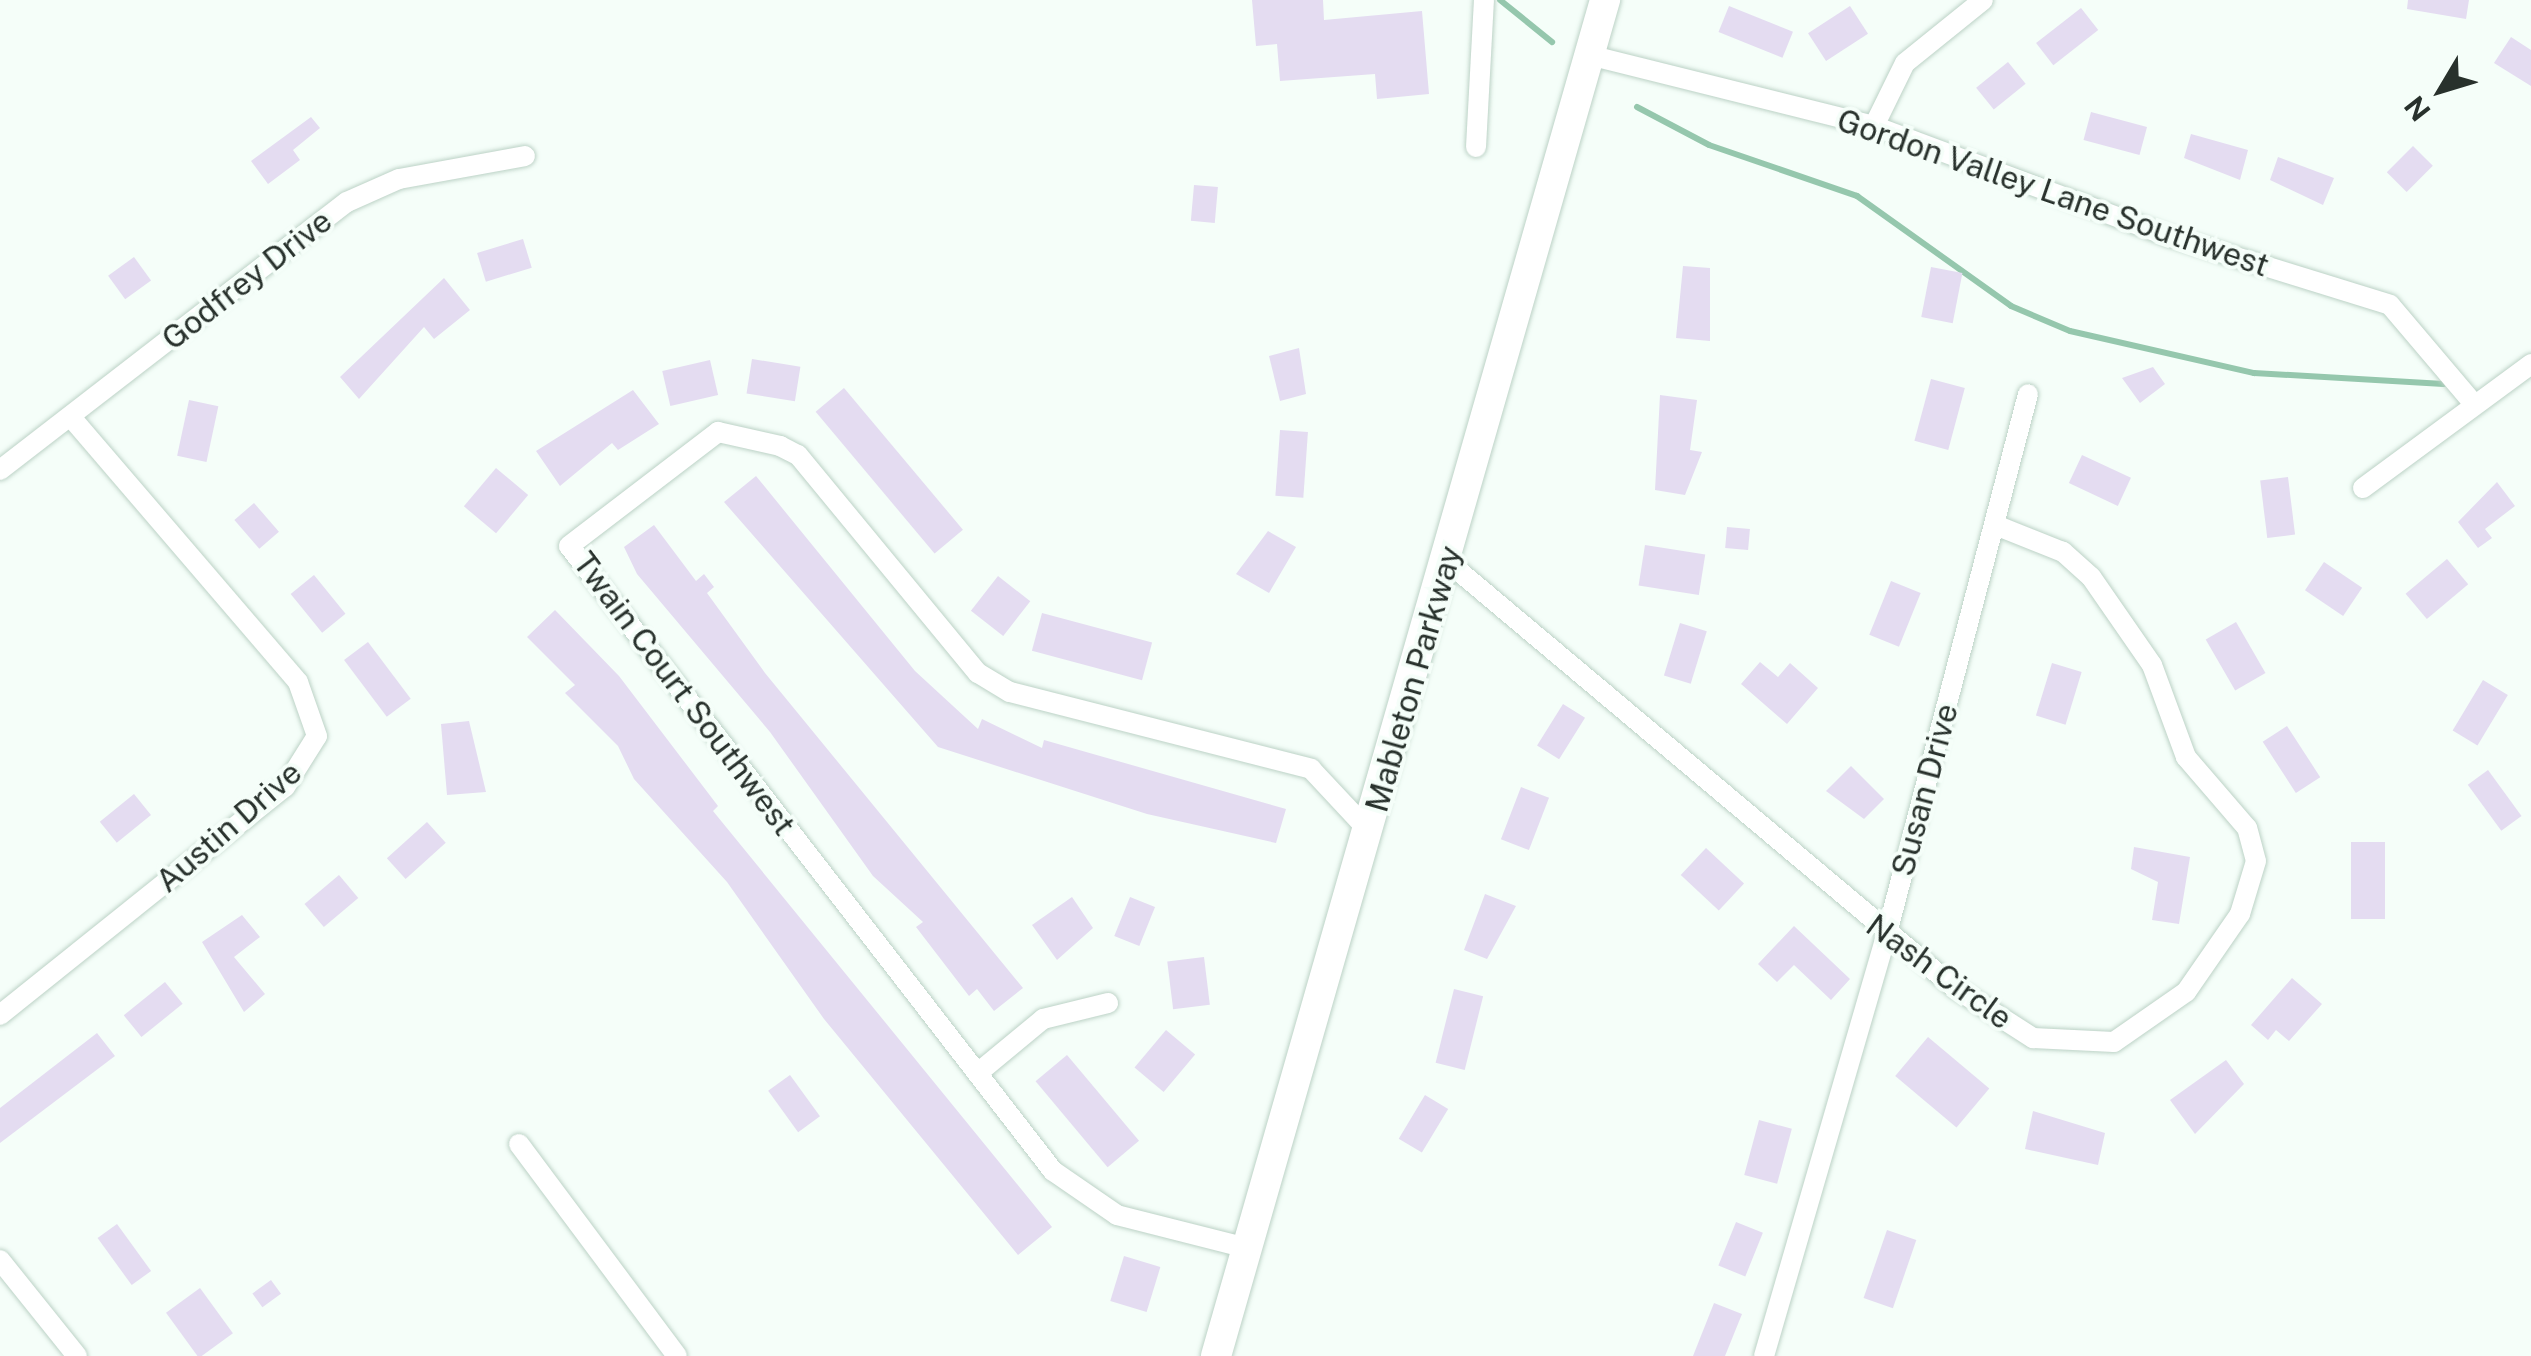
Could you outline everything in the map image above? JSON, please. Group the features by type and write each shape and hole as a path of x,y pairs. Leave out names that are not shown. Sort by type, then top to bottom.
{"main road":[{"name":"Mableton Parkway","path":"1216,1356 1448,562 1605,0"}],"street":[{"path":"1476,147 1484,0"},
{"path":"1874,126 1905,63 1983,0"},
{"name":"Gordon Valley Lane Southwest","path":"1589,55 1874,126 2170,238 2390,305 2472,403"},
{"name":"Godfrey Drive","path":"0,470 347,202 400,178 524,156"},
{"path":"2363,488 2472,403 2531,364"},
{"name":"Susan Drive","path":"1764,1356 1886,937 2028,394"},
{"name":"Austin Drive","path":"0,1014 285,786 318,736 298,682 72,418"},
{"name":"Twain Court Southwest","path":"1247,1248 1117,1215 1074,1190 569,546 718,432 748,436 798,455 978,673 1010,692 1290,762 1326,780 1370,832"},
{"name":"Nash Circle","path":"1448,562 1886,937 2032,1038 2083,1047 2128,1036 2186,992 2251,887 2246,828 2186,758 2152,664 2116,611 2063,552 1995,525"},
{"path":"979,1072 1043,1019 1108,1003"},
{"path":"519,1144 677,1356"},
{"path":"0,1260 76,1356"}],"building":[{"path":"1252,0 1323,0 1324,20 1422,11 1429,94 1377,99 1375,74 1280,81 1277,44 1256,46"},
{"path":"2408,0 2469,0 2466,19 2407,9"},
{"path":"1729,6 1793,32 1782,58 1719,32"},
{"path":"1850,6 1868,34 1826,61 1808,33"},
{"path":"2081,8 2098,30 2053,65 2036,43"},
{"path":"2511,37 2531,50 2531,86 2494,63"},
{"path":"2008,62 2026,84 1994,110 1976,88"},
{"path":"2091,112 2147,127 2140,155 2083,140"},
{"path":"311,117 320,128 293,150 300,160 268,184 251,161"},
{"path":"2191,134 2248,150 2240,180 2184,158"},
{"path":"2413,146 2433,166 2407,192 2387,172"},
{"path":"2278,157 2334,178 2323,205 2270,180"},
{"path":"1194,185 1218,187 1215,223 1191,221"},
{"path":"523,239 532,268 486,282 477,253"},
{"path":"134,257 151,280 125,299 108,276"},
{"path":"1683,266 1710,268 1710,341 1676,338"},
{"path":"1931,267 1962,273 1953,323 1921,317"},
{"path":"444,278 470,310 434,339 424,327 359,399 340,377"},
{"path":"1299,348 1306,394 1280,401 1269,356"},
{"path":"752,359 800,367 795,401 747,394"},
{"path":"710,360 718,395 670,406 662,371"},
{"path":"2153,367 2165,384 2140,403 2122,378"},
{"path":"1931,379 1965,388 1948,450 1914,441"},
{"path":"844,388 963,530 935,554 816,412"},
{"path":"633,390 659,424 618,450 612,443 560,486 536,451"},
{"path":"1660,395 1697,400 1690,450 1702,452 1685,495 1655,490"},
{"path":"189,400 218,406 206,462 177,456"},
{"path":"1280,430 1308,432 1303,498 1275,496"},
{"path":"2082,455 2131,478 2118,506 2069,483"},
{"path":"496,468 528,495 496,533 464,506"},
{"path":"756,476 915,671 978,729 982,719 1042,748 1044,740 1286,809 1276,843 1147,814 938,747 724,502"},
{"path":"2288,477 2295,535 2267,538 2260,480"},
{"path":"2497,482 2515,506 2485,529 2492,538 2478,548 2458,522"},
{"path":"254,503 279,532 259,549 234,520"},
{"path":"654,525 696,581 704,574 714,587 707,593 765,673 1023,988 994,1011 977,989 969,996 916,927 923,922 873,876 770,732 637,574 624,547"},
{"path":"1727,527 1750,529 1748,550 1725,548"},
{"path":"1268,531 1296,547 1269,593 1236,574"},
{"path":"1645,545 1705,555 1699,595 1639,585"},
{"path":"2447,559 2468,584 2427,619 2406,594"},
{"path":"2324,562 2362,588 2343,616 2305,590"},
{"path":"314,575 345,614 322,633 291,594"},
{"path":"998,576 1030,601 1003,636 971,611"},
{"path":"1891,581 1921,593 1899,647 1869,635"},
{"path":"555,610 619,676 718,806 713,811 1052,1227 1018,1255 824,1019 727,882 634,779 618,746 565,693 575,685 527,637"},
{"path":"1042,613 1152,643 1142,680 1032,651"},
{"path":"2236,622 2266,673 2235,691 2206,640"},
{"path":"1680,623 1707,631 1691,684 1664,676"},
{"path":"368,642 411,699 387,717 344,660"},
{"path":"1760,662 1778,677 1790,663 1818,688 1787,724 1741,684"},
{"path":"2052,663 2082,672 2066,725 2036,716"},
{"path":"2483,680 2508,695 2477,746 2453,731"},
{"path":"1563,704 1585,718 1559,759 1537,746"},
{"path":"469,721 486,792 447,795 441,724"},
{"path":"2287,726 2320,777 2296,793 2263,742"},
{"path":"1851,766 1884,799 1864,819 1826,791"},
{"path":"2488,770 2522,816 2501,831 2468,785"},
{"path":"1521,787 1549,798 1529,850 1501,839"},
{"path":"134,794 151,815 117,843 100,822"},
{"path":"427,822 446,843 406,879 387,858"},
{"path":"2351,842 2385,842 2385,919 2351,919"},
{"path":"2134,847 2190,857 2179,924 2152,920 2158,882 2131,869"},
{"path":"1706,848 1744,883 1719,911 1681,875"},
{"path":"339,875 358,898 324,927 305,904"},
{"path":"1485,894 1516,906 1487,959 1464,950"},
{"path":"1072,897 1093,928 1057,960 1032,925"},
{"path":"1130,897 1155,907 1139,946 1114,936"},
{"path":"242,915 260,937 234,957 265,994 244,1012 202,942"},
{"path":"1794,926 1850,979 1831,1000 1794,965 1777,982 1758,964"},
{"path":"1204,957 1210,1005 1173,1009 1167,962"},
{"path":"2292,978 2322,1004 2289,1041 2276,1030 2268,1040 2251,1025"},
{"path":"165,982 183,1004 141,1037 124,1015"},
{"path":"1454,989 1483,996 1465,1070 1436,1063"},
{"path":"1166,1030 1195,1054 1164,1092 1135,1068"},
{"path":"97,1033 115,1056 0,1143 0,1108"},
{"path":"1928,1037 1989,1088 1957,1127 1895,1076"},
{"path":"1067,1055 1139,1141 1108,1167 1036,1081"},
{"path":"2226,1060 2244,1084 2195,1134 2170,1100"},
{"path":"790,1075 820,1116 798,1132 768,1091"},
{"path":"1425,1095 1448,1109 1422,1153 1399,1139"},
{"path":"2033,1111 2105,1133 2098,1165 2025,1149"},
{"path":"1759,1120 1792,1129 1777,1184 1744,1175"},
{"path":"1736,1222 1763,1233 1745,1276 1718,1266"},
{"path":"117,1224 151,1271 132,1285 98,1238"},
{"path":"1887,1230 1916,1240 1893,1308 1864,1298"},
{"path":"1124,1256 1160,1267 1147,1312 1110,1301"},
{"path":"271,1280 281,1294 262,1307 252,1294"},
{"path":"200,1288 233,1333 197,1356 166,1313"},
{"path":"1714,1303 1742,1314 1725,1356 1693,1356"}],"waterway":[{"path":"1500,0 1552,42"},
{"path":"1637,107 1709,145 1857,196 2011,306 2070,331 2254,373 2444,384"}]}
